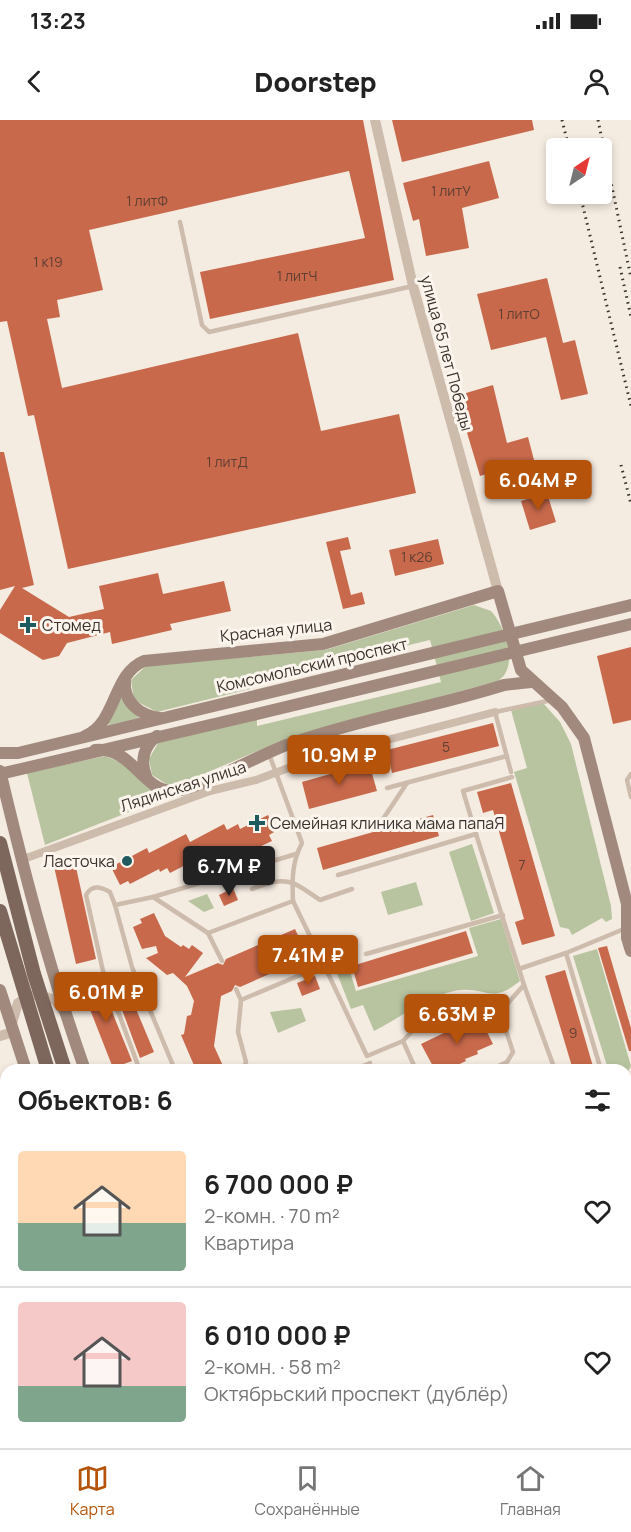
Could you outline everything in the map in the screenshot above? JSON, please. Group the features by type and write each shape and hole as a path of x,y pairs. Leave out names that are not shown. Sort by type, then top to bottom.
{"main road":[{"name":"Красная улица","path":"128,674 139,663 161,658 323,644 498,591"},
{"path":"498,591 519,667 531,682 554,700 575,722 584,738 627,890 627,927 631,951"},
{"name":"Комсомольский проспект","path":"0,753 18,753 631,605"},
{"name":"Комсомольский проспект","path":"0,773 631,624"},
{"path":"128,674 125,689 130,703 150,716 165,717"},
{"path":"85,736 96,730 104,720 128,674"},
{"name":"Лядинская улица","path":"95,750 117,754 161,789 179,790 313,736 504,685 531,682"},
{"path":"147,779 143,769 144,756 150,743 161,735"},
{"path":"0,773 21,860 66,1015 84,1064"},
{"path":"0,843 34,974 62,1064"},
{"path":"0,911 46,1064"},
{"path":"0,990 8,1033 23,1064"}],"street":[{"name":"улица 65 лет Победы","path":"375,120 413,286 498,591"},
{"name":"Лядинская улица","path":"21,860 157,809 310,760 495,712"},
{"path":"8,1033 14,1009 29,996 49,997 66,1015"}],"lane":[{"path":"180,222 202,325 209,332 413,286"},
{"path":"553,1064 524,986 463,791 512,774 495,712 554,700"},
{"path":"269,752 302,843 296,854 292,881 293,901 370,1063"},
{"path":"387,788 507,756"},
{"path":"631,774 627,780 631,798"},
{"path":"383,819 407,783"},
{"path":"338,875 476,834"},
{"path":"115,905 153,897 296,854"},
{"path":"252,889 278,879 292,881 320,900 352,890"},
{"path":"137,1064 103,971 86,895 92,888 99,887 110,892 132,967 172,1064"},
{"path":"153,897 208,933 222,961"},
{"path":"208,933 293,901"},
{"path":"366,954 502,915"},
{"path":"519,969 566,953 627,927"},
{"path":"566,953 599,1064"},
{"path":"241,1000 324,965"},
{"path":"500,1012 524,986"},
{"path":"236,989 241,1000 238,1032 245,1064"},
{"path":"367,1056 403,1041 413,1030 474,1004 484,1004 500,1012 513,1052 507,1062 503,1064"},
{"path":"403,1041 413,1064"},
{"path":"0,1160 0,1166"}],"green space":[{"path":"474,605 491,611 505,636 508,646 508,666 505,675 498,681 290,737 178,785 168,785 152,775 149,759 158,743 257,719 257,726 441,682 430,640 249,683 250,689 157,712 134,700 131,680 146,666 325,650"},
{"path":"120,697 139,718 109,725 108,723"},
{"path":"543,703 560,722 571,744 611,906 612,919 606,922 602,918 572,935 569,929 560,927 514,772 527,768 511,710"},
{"path":"105,756 125,764 159,794 157,801 45,845 27,773"},
{"path":"472,844 494,913 471,921 449,852"},
{"path":"416,882 423,905 388,915 381,892"},
{"path":"207,894 214,908 204,912 188,901"},
{"path":"501,919 520,981 510,988 494,994 465,990 444,994 423,1003 374,1031 363,1005 351,1009 334,966 347,962 356,991 478,956 469,928"},
{"path":"597,949 630,1064 606,1064 573,956"},
{"path":"301,1008 306,1021 278,1033 270,1012"}],"building":[{"path":"0,120 363,120 394,280 210,319 200,272 365,238 349,171 89,230 103,290 57,300 60,317 47,319 62,388 298,333 321,431 399,414 416,493 68,569 34,415 28,416 7,321 0,322"},
{"path":"392,120 532,120 534,130 402,162"},
{"path":"489,161 499,198 462,208 469,248 426,256 419,219 413,221 403,183"},
{"path":"547,278 563,343 575,340 588,394 561,400 546,337 491,350 477,294"},
{"path":"493,385 507,443 528,437 534,460 480,476 456,396"},
{"path":"0,452 4,452 34,585 22,588 69,617 104,609 99,586 158,573 163,594 224,581 231,611 170,624 172,630 112,644 110,632 67,643 59,656 43,660 0,633 0,610 15,586 0,590"},
{"path":"547,493 556,522 530,530 521,501"},
{"path":"348,537 351,549 340,551 351,595 362,592 365,604 343,609 326,542"},
{"path":"438,539 444,564 395,576 389,550"},
{"path":"631,647 631,720 613,724 597,656"},
{"path":"493,723 499,746 392,773 387,750"},
{"path":"369,763 377,791 309,809 302,782"},
{"path":"511,783 555,936 522,945 515,922 524,919 493,810 483,813 477,792"},
{"path":"268,815 276,831 269,835 272,841 249,852 246,847 241,850 239,846 209,862 208,858 201,862 199,858 170,873 167,868 160,872 159,869 130,884 128,881 120,885 111,867 147,848 149,853 186,834 190,842 224,824 227,830 238,824 240,829"},
{"path":"433,815 439,836 323,870 317,848"},
{"path":"74,858 96,959 76,964 53,862"},
{"path":"233,888 238,900 224,906 219,895"},
{"path":"154,913 165,936 181,947 183,945 189,949 192,945 203,953 185,977 218,963 223,965 226,959 295,929 308,957 240,987 235,985 232,991 221,996 214,1046 222,1064 193,1064 181,1035 184,1034 187,1016 191,1015 194,1001 187,986 173,973 167,975 146,958 158,953 156,946 142,949 133,927 142,923 140,919"},
{"path":"466,931 473,953 358,987 352,966"},
{"path":"607,946 631,1028 631,1051 629,1051 598,948"},
{"path":"565,970 592,1064 571,1064 545,976"},
{"path":"315,976 320,989 302,996 297,983"},
{"path":"98,977 132,1061 111,1064 80,984"},
{"path":"123,978 154,1052 140,1058 112,983"},
{"path":"479,1016 493,1044 477,1051 478,1054 465,1059 466,1061 460,1064 432,1064 421,1044"}],"railway":[{"path":"562,120 566,138"},
{"path":"598,120 631,278"},
{"path":"582,204 631,406"},
{"path":"620,267 631,317"},
{"path":"621,465 631,504"}],"place":[{"name":"Стомед","path":"28,625"},
{"name":"Семейная клиника мама папаЯ","path":"257,823"},
{"name":"Ласточка","path":"127,861"}]}
